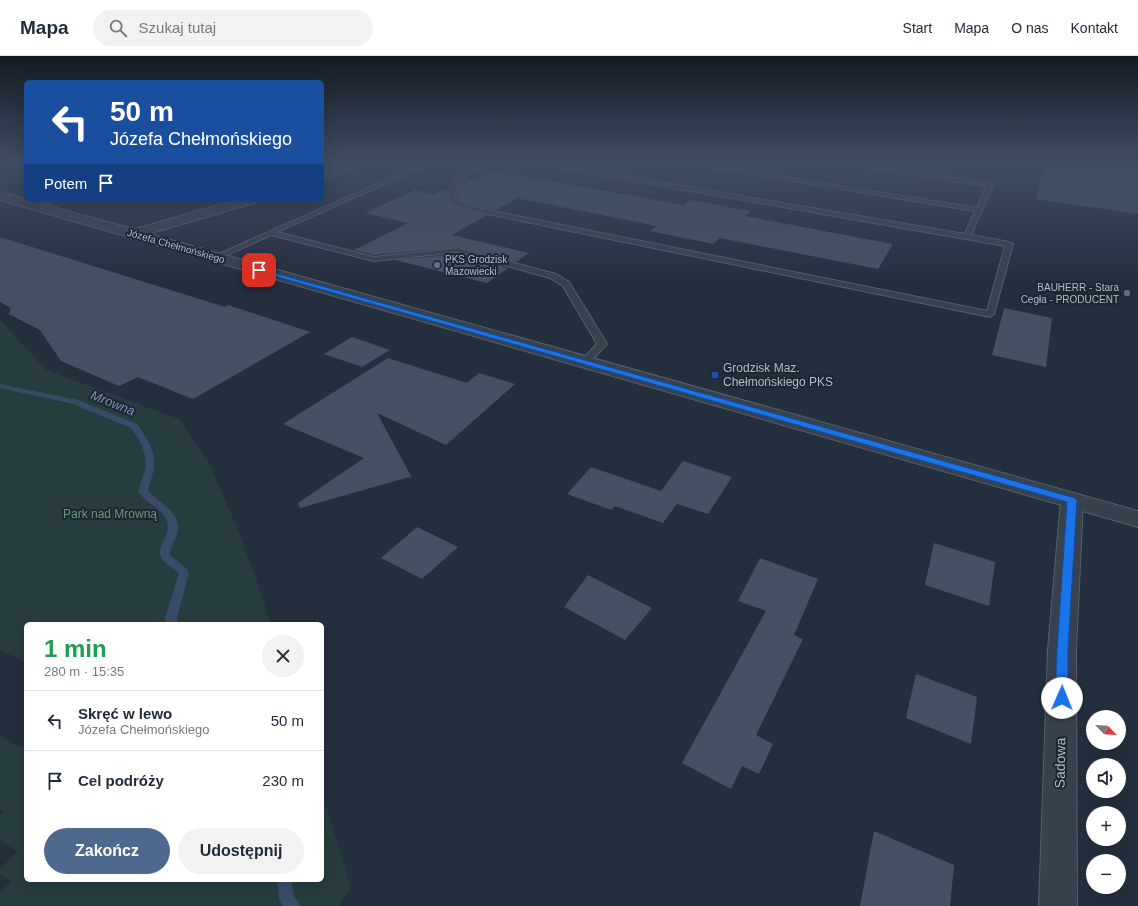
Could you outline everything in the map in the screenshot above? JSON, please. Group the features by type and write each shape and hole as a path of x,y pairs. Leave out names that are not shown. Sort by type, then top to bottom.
{"street":[{"name":"Józefa Chełmońskiego","path":"20,202 1138,519"},
{"path":"31,205 41,202"},
{"path":"133,234 243,202"},
{"name":"Sadowa","path":"1058,906 1062,650 1072,500"}],"lane":[{"path":"216,257 343,202"},
{"path":"454,202 462,206 483,211 990,314 1009,244 762,202"},
{"path":"927,202 979,210"},
{"path":"968,237 983,202"},
{"path":"271,234 374,260 458,250 553,276 566,284 602,344 585,362"}],"green space":[{"name":"Park nad Mrowną","path":"0,320 46,370 179,419 208,460 238,530 270,622 24,622 24,661 0,650"},
{"path":"0,736 21,748 24,746 24,882 324,882 324,800 351,888 340,903 341,906 0,906 0,893 11,881 0,875 0,869 17,851 0,840 0,816 4,812 0,810"}],"building":[{"path":"390,202 448,202 460,208 487,215 452,235 529,253 516,262 458,247 375,255 354,250 408,223 365,213"},
{"path":"462,202 511,202 496,210 465,204"},
{"path":"535,202 665,202 684,205 689,202 700,202 751,211 745,216 893,244 878,269 720,238 713,244 650,231 657,226"},
{"path":"1054,202 1138,202 1138,214"},
{"path":"0,237 225,307 228,305 310,332 193,399 138,377 119,386 61,361 40,330 9,314 11,308 0,302"},
{"path":"458,254 508,268 487,283 395,260"},
{"path":"1004,308 1052,318 1046,367 992,355"},
{"path":"352,337 390,350 362,367 324,354"},
{"path":"388,358 467,383 479,373 515,384 446,445 377,413 412,478 409,477 300,508 298,503 364,458 283,424"},
{"path":"683,461 732,477 708,514 677,504 663,523 615,506 611,510 567,494 591,467 661,491"},
{"path":"417,527 458,547 422,579 381,558"},
{"path":"934,543 995,562 989,606 925,585"},
{"path":"760,558 818,579 794,635 803,639 756,735 773,744 759,774 742,766 731,789 682,763 766,611 738,601"},
{"path":"588,575 652,608 625,640 564,607"},
{"path":"916,674 977,697 971,744 906,718"},
{"path":"874,831 954,865 950,906 860,906"}],"waterway":[{"name":"Mrowna","path":"0,386 75,402 134,426 137,430 143,440 150,462 143,492 171,518 173,531 165,555 168,560 180,568 184,573 171,618 172,622"},
{"name":"Mrowna","path":"284,882 287,899 292,906"}],"place":[{"name":"PKS Grodzisk Mazowiecki","path":"437,265"},
{"name":"BAUHERR - Stara Cegła - PRODUCENT","path":"1127,293"},
{"name":"Grodzisk Maz. Chełmońskiego PKS","path":"715,375"}],"route":[{"path":"259,270 1072,500 1062,650 1062,698"}]}
